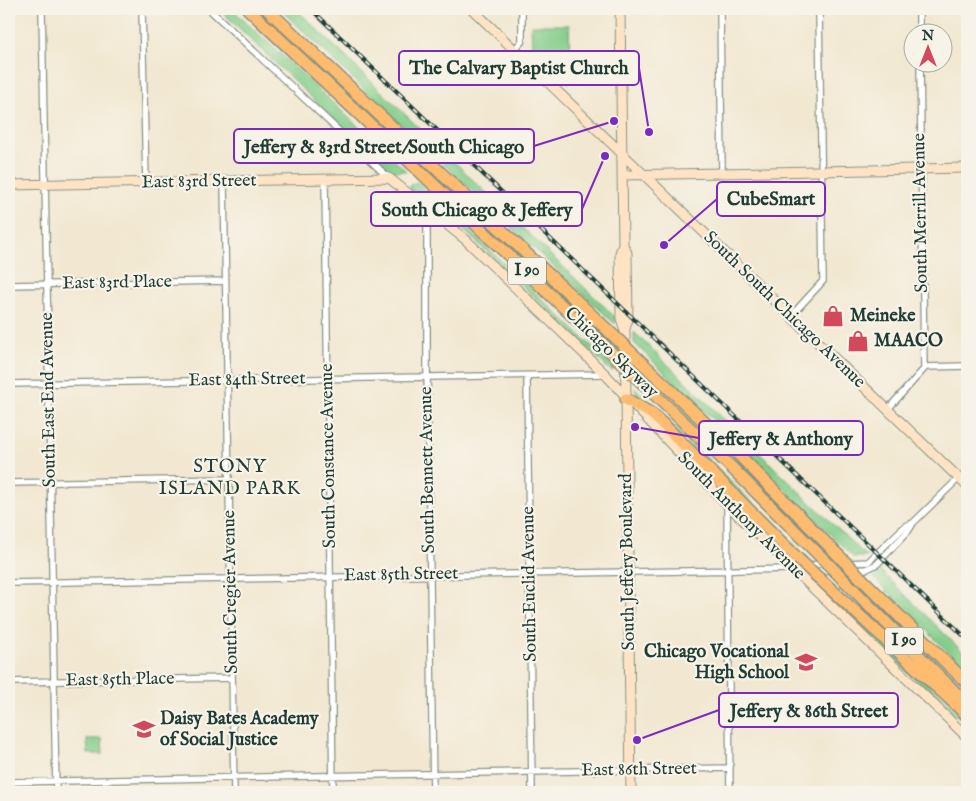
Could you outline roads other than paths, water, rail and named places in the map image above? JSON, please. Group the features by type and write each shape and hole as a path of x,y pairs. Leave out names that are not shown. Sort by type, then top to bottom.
{"highway":[{"name":"Chicago Skyway","path":"248,9 731,467 967,704"},
{"name":"Chicago Skyway","path":"268,9 457,188 620,334 635,356 739,455 967,683"},
{"path":"626,399 652,414 796,564 820,579 967,715"}],"main road":[{"name":"South South Chicago Avenue","path":"472,9 967,486"},
{"name":"South Jeffery Boulevard","path":"620,9 623,245 627,253 628,319 620,334 626,399 631,792"},
{"path":"623,175 967,168"},
{"name":"East 83rd Street","path":"9,185 389,178"},
{"name":"South Anthony Avenue","path":"389,178 466,240 604,374 727,504 796,564 967,737"}],"street":[{"name":"South East End Avenue","path":"42,9 56,792"},
{"path":"142,9 146,183"},
{"name":"South Anthony Avenue","path":"209,9 389,178"},
{"path":"514,50 522,41 522,9"},
{"path":"720,9 722,173"},
{"path":"791,316 823,281 819,9"},
{"path":"919,9 919,22"},
{"name":"South Merrill Avenue","path":"920,72 924,367"},
{"name":"South Constance Avenue","path":"325,180 333,792"},
{"name":"South Cregier Avenue","path":"224,181 234,792"},
{"name":"South Bennett Avenue","path":"427,208 427,377 433,792"},
{"name":"East 83rd Place","path":"9,285 226,281"},
{"path":"888,409 924,367 967,366"},
{"name":"East 84th Street","path":"9,384 604,374"},
{"name":"South Euclid Avenue","path":"527,376 532,792"},
{"name":"East 85th Street","path":"9,583 728,570 796,564 798,566 868,562 959,478"},
{"path":"9,484 229,479"},
{"path":"727,504 730,792"},
{"name":"East 85th Place","path":"9,682 232,678"},
{"name":"East 86th Street","path":"9,782 730,768"}],"railway":[{"path":"311,9 967,639"}],"place":[{"name":"Jeffery & 83rd Street/South Chicago","path":"614,121"},
{"name":"The Calvary Baptist Church","path":"649,132"},
{"name":"South Chicago & Jeffery","path":"605,156"},
{"name":"CubeSmart","path":"664,245"},
{"name":"Meineke","path":"833,316"},
{"name":"MAACO","path":"858,341"},
{"name":"Jeffery & Anthony","path":"635,427"},
{"name":"Chicago Vocational High School","path":"806,662"},
{"name":"Daisy Bates Academy of Social Justice","path":"144,729"},
{"name":"Jeffery & 86th Street","path":"637,740"}],"district":[{"name":"STONY ISLAND PARK","path":"230,478"}]}
